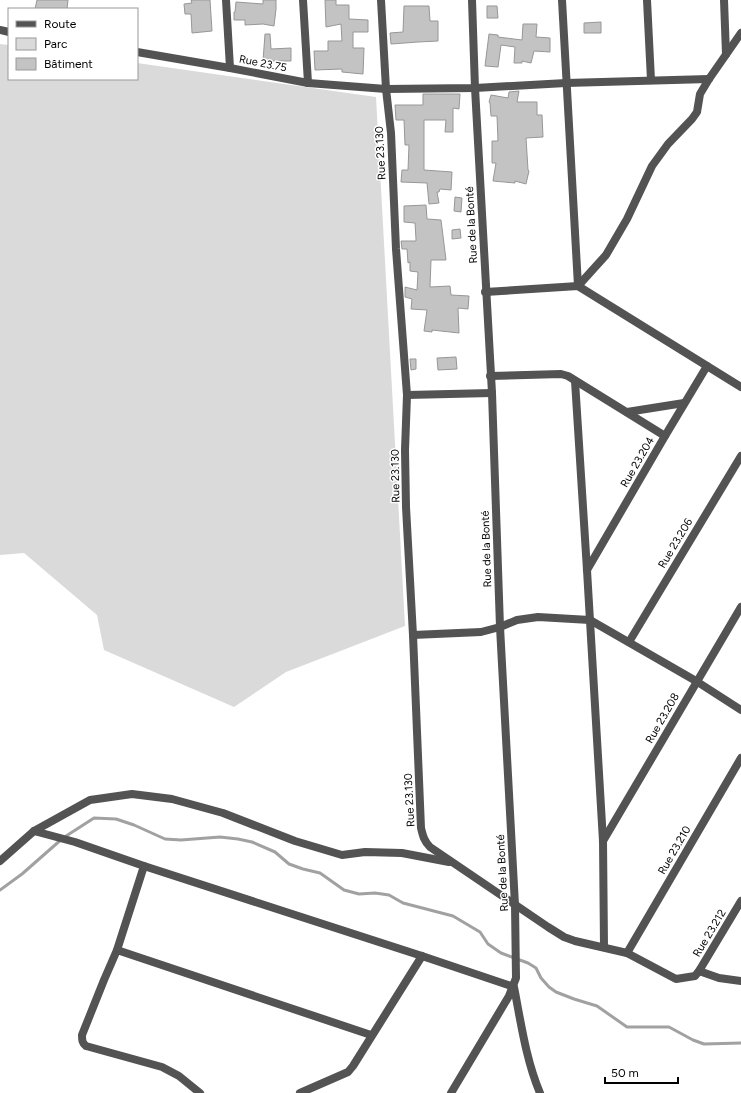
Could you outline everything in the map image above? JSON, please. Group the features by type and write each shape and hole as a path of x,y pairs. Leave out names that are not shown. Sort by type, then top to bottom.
{"street":[{"path":"226,0 230,68"},
{"path":"303,0 308,83"},
{"name":"Rue 23.130","path":"381,0 386,88 391,133 396,249 407,395 405,450 406,507 421,828 425,842 430,847 515,905 564,936 575,941 626,953 676,979 697,973"},
{"name":"Rue de la Bonté","path":"472,0 485,292 492,393 500,627 515,905 516,978 514,987 527,1052 540,1093"},
{"path":"562,0 578,286"},
{"path":"647,0 652,80"},
{"path":"724,0 726,54"},
{"path":"578,286 606,255 627,219 652,166 677,134 697,112 700,94 708,79 741,33"},
{"name":"Rue 23.75","path":"138,52 308,83 386,88 475,88 566,83 708,79"},
{"path":"485,292 578,286 741,387"},
{"name":"Rue 23.204","path":"588,570 684,403 707,366"},
{"path":"490,376 561,374 665,436"},
{"path":"575,381 588,570 603,842 604,947"},
{"path":"407,395 492,393"},
{"path":"626,412 684,403"},
{"name":"Rue 23.206","path":"629,642 741,456"},
{"name":"Rue 23.208","path":"603,842 696,681 741,607"},
{"path":"413,635 481,632 500,627 517,620 538,618 590,620 696,681 741,710"},
{"name":"Rue 23.210","path":"626,953 741,758"},
{"path":"0,861 34,830 90,800 132,794 172,799 223,813 295,841 342,855 365,852 402,853 454,863"},
{"path":"34,830 75,842 514,987 451,1093"},
{"path":"144,866 117,950 82,1035 82,1040 83,1044 86,1046 162,1067 179,1076 197,1092"},
{"name":"Rue 23.212","path":"697,973 741,901"},
{"path":"117,950 371,1035"},
{"path":"300,1093 348,1072 422,956"},
{"path":"697,973 741,981"}],"green space":[{"path":"0,44 8,45 8,80 138,80 138,63 376,97 405,626 286,672 234,707 104,650 97,615 24,553 0,555"}],"building":[{"path":"37,0 68,0 67,8 35,8"},
{"path":"191,0 210,0 212,31 192,33 191,14 185,14 184,4 192,3"},
{"path":"263,0 276,0 274,26 263,24 245,25 245,20 234,20 236,2 263,4"},
{"path":"325,0 336,0 336,5 349,5 349,19 368,20 368,32 353,32 353,48 364,48 363,74 342,72 342,69 315,70 314,51 328,51 328,41 342,41 341,24 326,27"},
{"path":"404,6 429,6 430,21 438,21 438,41 391,44 390,33 403,32"},
{"path":"487,6 497,6 498,18 487,18"},
{"path":"601,22 601,33 584,33 584,23"},
{"path":"523,24 537,24 536,37 550,38 550,52 534,51 531,63 522,61 522,63 514,63 515,47 501,45 498,67 485,66 489,34 498,35 498,37 522,40"},
{"path":"265,34 270,34 271,49 291,48 291,61 263,61"},
{"path":"519,91 517,102 537,102 537,115 542,115 543,137 526,138 529,171 526,184 515,181 515,183 493,181 496,163 492,163 492,141 498,141 497,116 491,116 489,102 491,95 508,98 509,92"},
{"path":"423,94 460,94 459,109 453,108 453,132 445,132 446,120 424,120 424,170 452,172 451,190 440,189 439,192 437,192 439,203 429,204 427,183 401,182 402,170 408,170 409,145 405,145 404,120 396,120 395,105 423,105"},
{"path":"455,197 462,198 461,212 454,211"},
{"path":"426,205 427,219 441,220 446,260 431,260 430,287 450,286 451,295 469,296 468,309 458,308 459,333 432,330 432,332 424,331 427,310 411,309 412,299 405,297 405,287 417,290 418,272 410,271 410,262 408,263 407,249 402,249 401,241 416,241 415,223 404,222 404,206"},
{"path":"460,229 461,238 452,239 452,230"},
{"path":"456,357 457,369 438,370 437,358"},
{"path":"410,359 416,359 416,369 411,370"}],"waterway":[{"path":"0,890 22,874 63,838 94,818 116,819 134,825 165,839 181,840 220,837 238,839 252,842 275,852 289,864 320,873 344,890 359,894 375,893 389,895 403,903 453,916 480,932 488,944 501,953 528,963 536,968 541,978 556,992 597,1006 627,1027 669,1027 693,1040 704,1044 741,1043"}]}
